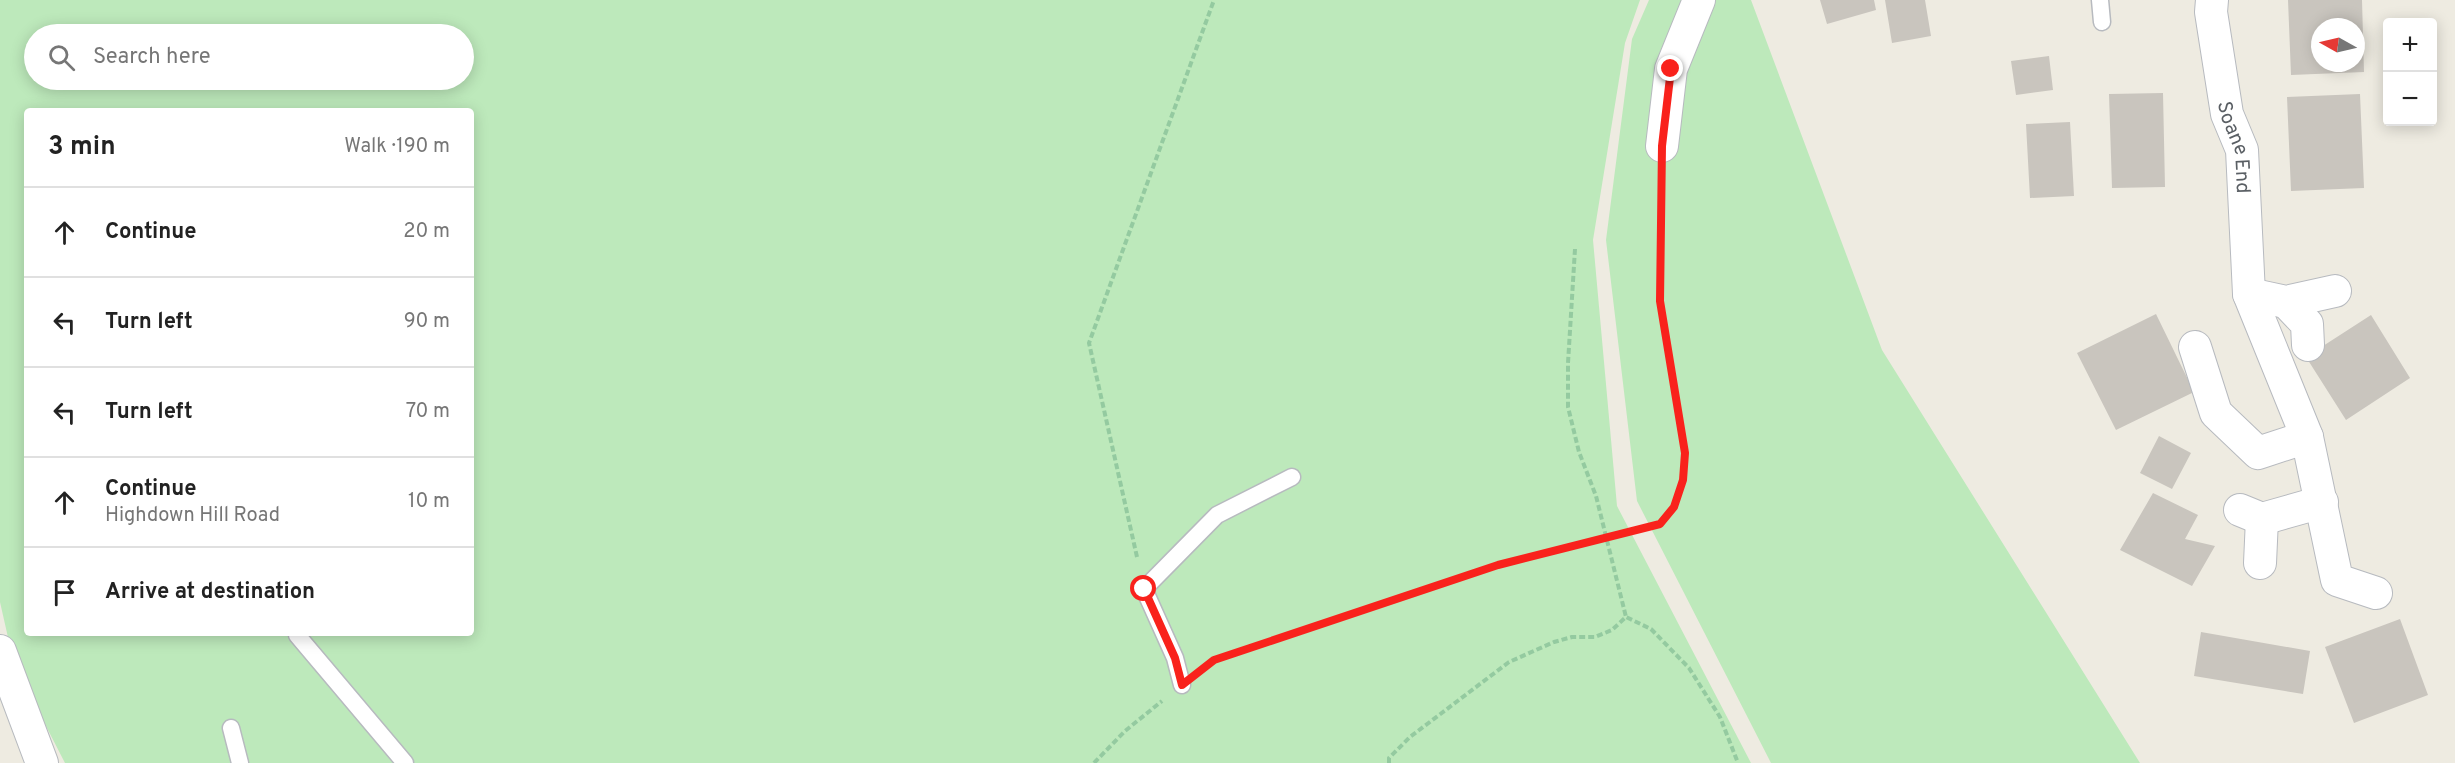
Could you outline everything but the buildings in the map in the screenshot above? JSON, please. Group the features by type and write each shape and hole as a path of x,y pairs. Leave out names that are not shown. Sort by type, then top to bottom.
{"street":[{"path":"1662,146 1671,69 1699,0"},
{"name":"Soane End","path":"2212,0 2211,12 2227,114 2242,150 2249,294 2307,437 2337,580 2376,593"},
{"path":"2249,294 2286,302 2335,291"},
{"path":"2286,302 2307,324 2308,345"},
{"path":"2195,348 2216,413 2258,453 2307,437"},
{"path":"2260,563 2251,515 2322,502"},
{"path":"0,651 42,763"}],"lane":[{"path":"2100,0 2102,22"},
{"path":"1182,685 1175,658 1144,589 1217,515 1292,477"},
{"path":"299,636 405,763"},
{"path":"231,728 240,763"}],"path":[{"path":"1144,589 1089,343 1214,0"},
{"path":"1094,763 1125,731 1214,660 1498,565 1660,524 1674,507 1683,480 1685,453 1660,301 1662,146"},
{"path":"1575,249 1568,363 1568,407 1579,452 1596,496 1626,617"},
{"path":"1389,763 1389,758 1410,737 1509,662 1554,642 1595,637 1612,630 1626,617"},
{"path":"1626,617 1651,629 1689,668 1720,717 1738,763"}],"green space":[{"path":"0,0 1640,0 1625,43 1593,240 1617,506 1751,763 65,763 14,664 0,602"},
{"path":"1649,0 1751,0 1882,350 2140,763 1771,763 1637,501 1606,240 1632,39"}],"route":[{"path":"1144,589 1175,658 1182,685 1214,660 1498,565 1660,524 1674,507 1683,480 1685,453 1660,301 1662,146 1671,69"}]}
